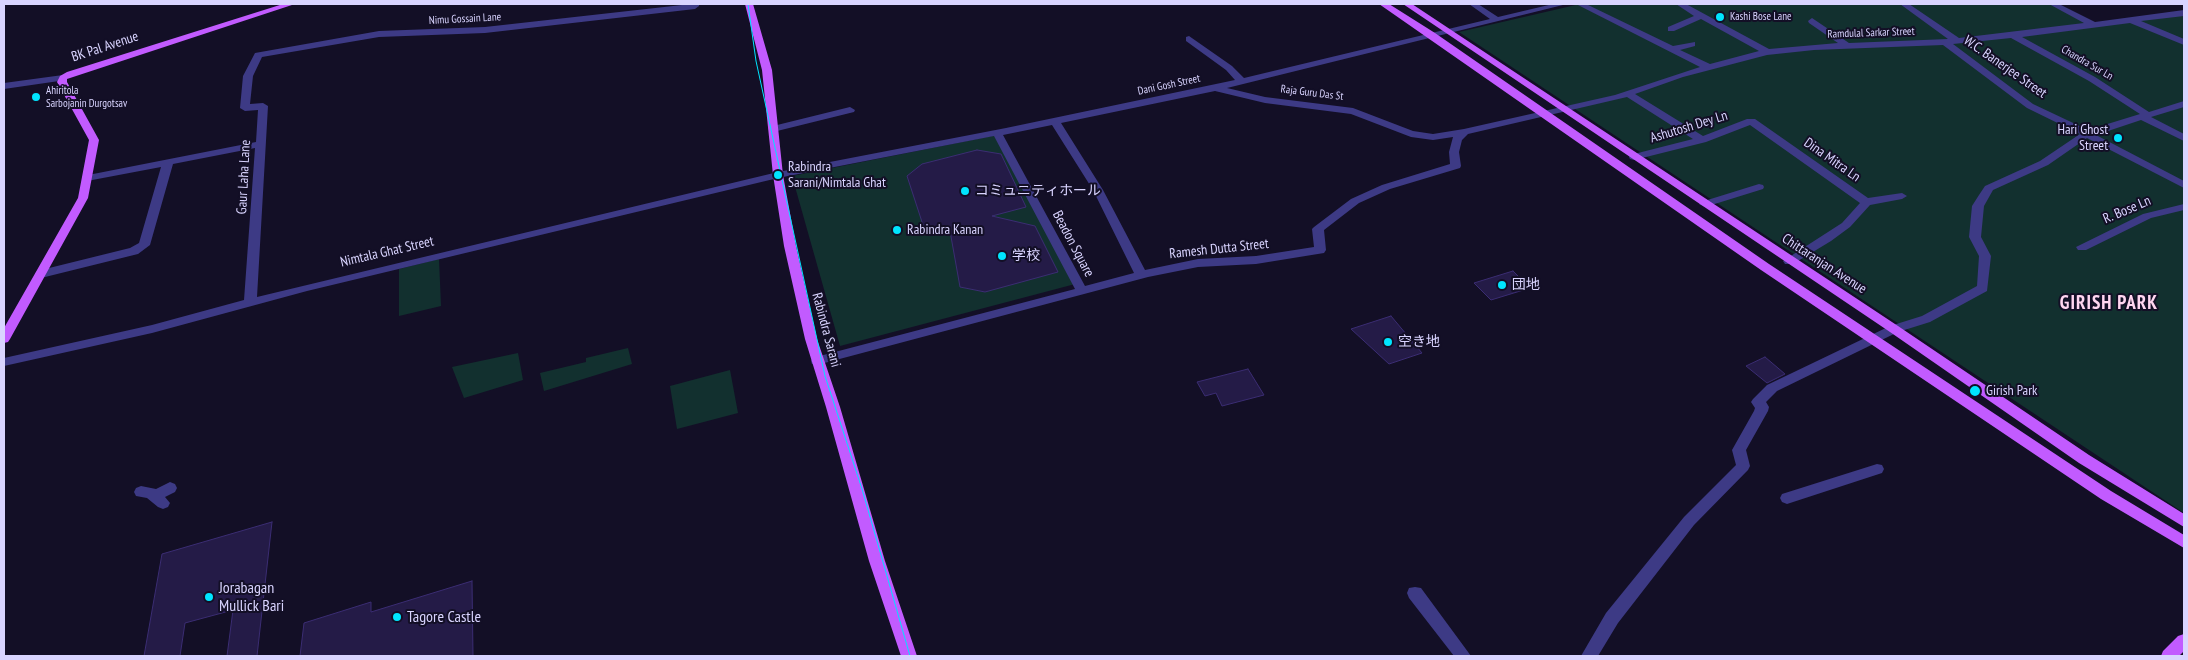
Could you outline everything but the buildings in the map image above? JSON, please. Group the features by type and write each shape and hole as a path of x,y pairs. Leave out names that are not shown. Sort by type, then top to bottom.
{"main road":[{"name":"BK Pal Avenue","path":"4,339 83,198 94,140 62,82 63,78 70,74 291,4"},
{"name":"Rabindra Sarani","path":"749,4 765,59 778,175 797,280 817,360 833,407 877,561 909,656"},
{"path":"1383,4 1432,35 1874,340 2106,495 2184,542"},
{"name":"Chittaranjan Avenue","path":"1407,4 1894,330 2084,460 2184,521"},
{"path":"2169,656 2184,641"}],"street":[{"name":"Nimu Gossain Lane","path":"248,76 258,55 360,36 485,30 695,6 696,4"},
{"path":"1473,4 1497,20"},
{"name":"Dani Gosh Street","path":"778,175 1055,122 1214,88 1497,20 1529,8 1563,4"},
{"path":"1580,4 1708,67"},
{"path":"1680,4 1767,52"},
{"name":"W.C. Banerjee Street","path":"1904,4 1950,41 1976,68 2030,106 2088,134 2184,185"},
{"path":"2053,4 2094,25"},
{"name":"Ramdulal Sarkar Street","path":"1565,109 1627,93 1708,67 1767,52 1846,45 1950,41 2184,13"},
{"path":"1672,29 1700,16"},
{"path":"2131,20 2184,42"},
{"path":"1812,21 1846,45"},
{"name":"Chandra Sur Ln","path":"2012,35 2092,79 2145,116 2184,138"},
{"path":"1189,39 1229,68 1241,81"},
{"path":"1672,49 1692,44"},
{"name":"Gaur Laha Lane","path":"248,76 245,108 264,106 250,301"},
{"path":"4,86 63,78"},
{"name":"Raja Guru Das St","path":"1214,88 1265,100 1353,111 1411,134 1433,136 1464,132"},
{"path":"1627,93 1702,140"},
{"path":"1589,656 1612,618 1689,521 1743,466 1739,450 1761,411 1762,408 1758,402 1772,388 1894,330 1926,319 1983,288 1985,256 1974,237 1978,206 1989,188 2044,163 2088,134 2184,104"},
{"path":"1464,132 1565,109"},
{"path":"773,129 850,110"},
{"path":"1055,122 1098,190 1141,274"},
{"name":"Ashutosh Dey Ln","path":"1634,157 1702,140 1751,122"},
{"name":"Dina Mitra Ln","path":"1751,122 1866,202 1902,196"},
{"name":"Ramesh Dutta Street","path":"817,360 1141,274 1198,263 1256,260 1320,250 1318,229 1355,201 1386,187 1456,166 1454,152 1457,139 1464,132"},
{"name":"Beadon Square","path":"997,133 1081,289"},
{"path":"87,178 261,144"},
{"path":"41,274 134,251 144,245 168,162"},
{"name":"Nimtala Ghat Street","path":"4,362 152,329 236,307 250,301 778,175"},
{"path":"1705,204 1759,187"},
{"path":"1790,260 1827,239 1846,225 1866,202"},
{"name":"R. Bose Ln","path":"2082,247 2147,216 2184,207"},
{"path":"1786,498 1877,469"},
{"path":"153,497 170,488"},
{"path":"1415,593 1463,656"}],"green space":[{"path":"1580,4 2052,4 2097,25 2184,15 2184,513 1459,32"},
{"path":"1002,134 1079,283 840,346 792,176"},
{"path":"439,259 441,306 399,316 399,269"},
{"path":"628,348 632,364 544,391 540,373 586,362 586,358"},
{"path":"518,353 523,380 464,398 452,367"},
{"path":"730,370 738,413 677,429 670,386"}],"tram line":[{"path":"748,4 756,61 825,376 862,489 910,656"}],"place":[{"name":"Kashi Bose Lane","path":"1720,17"},
{"name":"Ahiritola Sarbojanin Durgotsav","path":"36,97"},
{"name":"Hari Ghost Street","path":"2118,138"},
{"name":"Rabindra Sarani/Nimtala Ghat","path":"778,175"},
{"name":"コミュニティホール","path":"965,191"},
{"name":"Rabindra Kanan","path":"897,230"},
{"name":"学校","path":"1002,256"},
{"name":"団地","path":"1502,285"},
{"name":"空き地","path":"1388,342"},
{"name":"Girish Park","path":"1975,391"},
{"name":"Jorabagan Mullick Bari","path":"209,597"},
{"name":"Tagore Castle","path":"397,617"}],"district":[{"name":"GIRISH PARK","path":"2109,304"}]}
